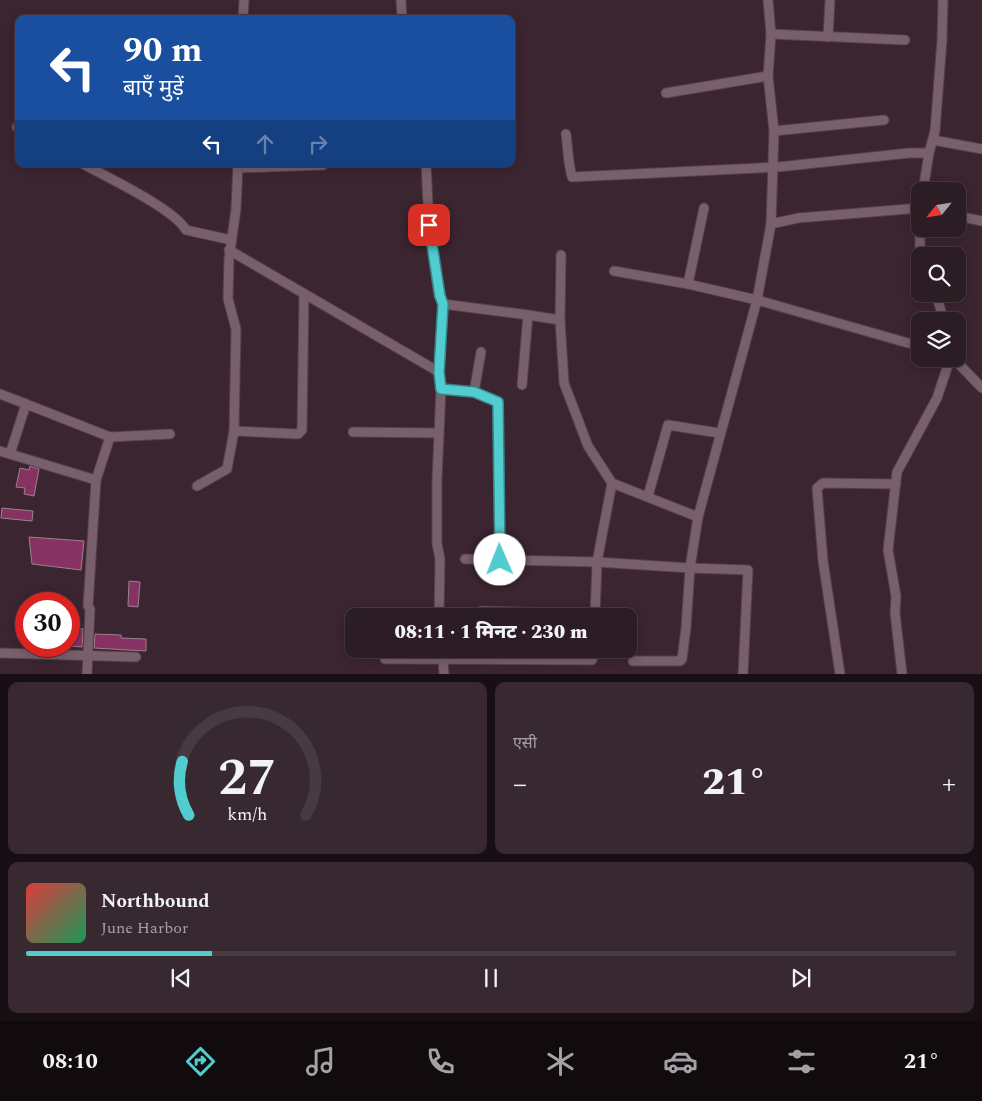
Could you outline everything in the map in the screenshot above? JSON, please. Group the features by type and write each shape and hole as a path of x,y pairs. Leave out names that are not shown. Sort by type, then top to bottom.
{"street":[{"path":"243,15 244,0"},
{"path":"401,0 402,15"},
{"path":"633,660 680,661 682,659 690,568 698,518 757,300 771,224 774,131 768,76 771,34 768,0"},
{"path":"828,37 830,0"},
{"path":"924,182 933,140 944,0"},
{"path":"771,34 905,40"},
{"path":"666,93 768,76"},
{"path":"774,131 884,120"},
{"path":"566,134 572,177 773,166 910,153 929,153"},
{"path":"933,140 982,149"},
{"path":"88,167 160,207 183,224 186,230 232,240"},
{"path":"197,486 227,469 234,432 236,329 228,299 230,250 236,209 238,167"},
{"path":"426,167 429,225 440,296 443,304 439,372 441,389 437,479 437,544 440,559 439,608"},
{"path":"688,284 704,208"},
{"path":"771,224 798,218 911,209"},
{"path":"966,218 982,221"},
{"path":"230,250 439,372"},
{"path":"560,255 560,320 564,383 588,446 612,483 648,496 698,518"},
{"path":"614,271 688,284 757,300 911,343"},
{"path":"234,432 298,434 302,430 304,294"},
{"path":"443,304 560,320"},
{"path":"522,385 528,315"},
{"path":"474,392 481,352"},
{"path":"902,674 895,613 896,596 888,550 897,472 937,398 949,367"},
{"path":"960,367 982,388"},
{"path":"441,389 474,392 498,402 500,560"},
{"path":"0,394 110,438 170,434"},
{"path":"10,454 26,404"},
{"path":"648,496 668,425 720,433"},
{"path":"353,432 439,433"},
{"path":"87,674 96,480 110,438"},
{"path":"0,451 96,480"},
{"path":"595,608 597,562 612,483"},
{"path":"840,674 823,561 817,488 823,484 896,484"},
{"path":"465,559 597,562 748,570 743,674"},
{"path":"0,653 136,657"},
{"path":"385,659 592,660 592,658"},
{"path":"443,659 444,674"}],"building":[{"path":"30,466 39,469 34,496 24,494 25,488 16,487 20,468 29,470"},
{"path":"2,508 33,511 32,521 1,518"},
{"path":"29,537 84,541 81,570 32,564"},
{"path":"129,581 140,582 138,607 128,606"},
{"path":"80,629 83,629 82,647 80,647"},
{"path":"95,634 121,635 121,638 146,639 146,651 94,648"}],"route":[{"path":"429,225 440,296 443,304 439,372 441,389 474,392 498,402 500,560"}]}
